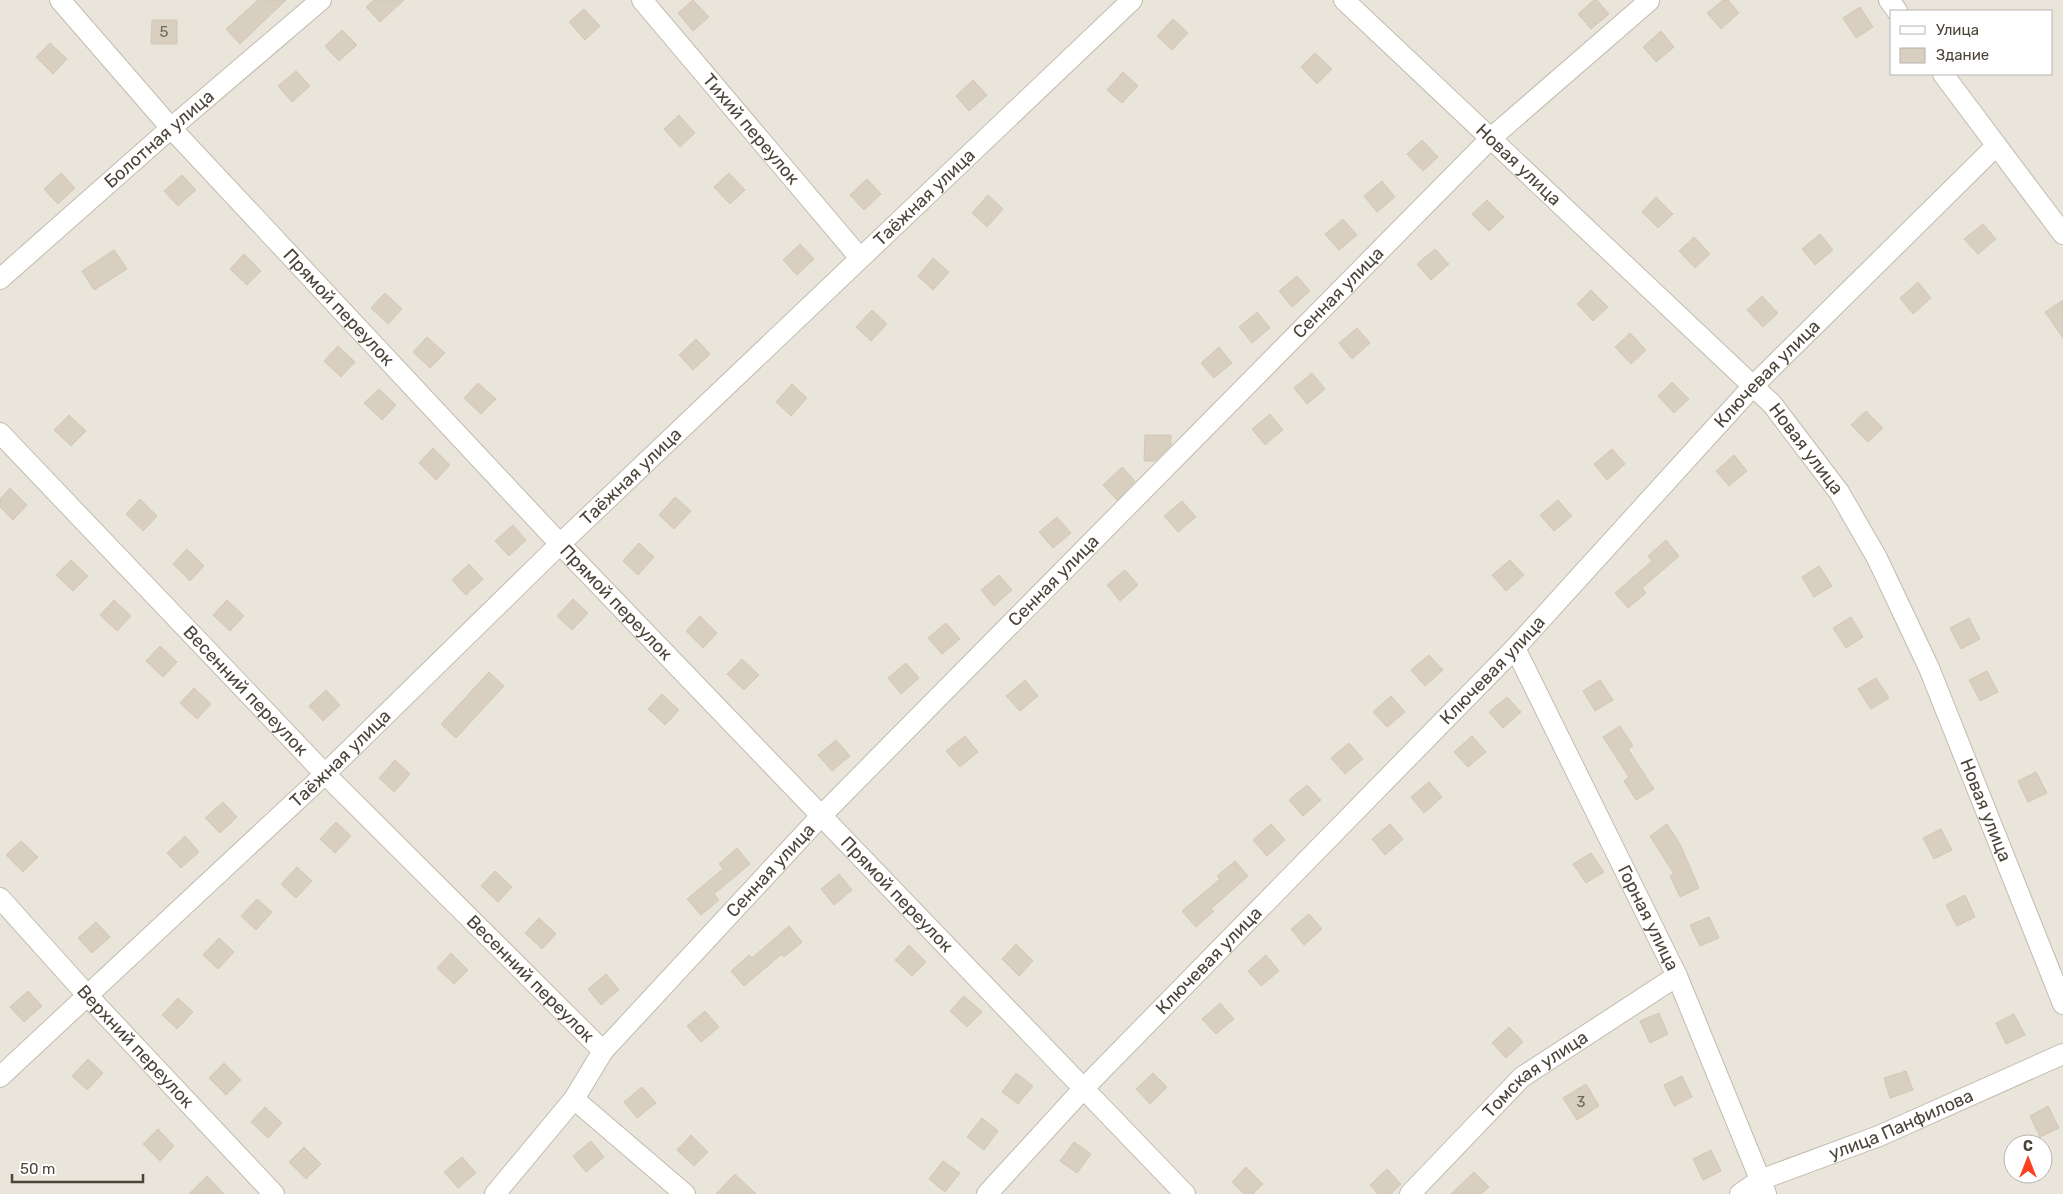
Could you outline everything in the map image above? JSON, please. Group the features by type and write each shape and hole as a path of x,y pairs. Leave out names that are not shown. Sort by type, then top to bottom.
{"street":[{"name":"Прямой переулок","path":"60,0 171,128 560,544 820,817 1185,1194"},
{"name":"Болотная улица","path":"0,279 171,128 321,0"},
{"name":"Тихий переулок","path":"642,0 860,258"},
{"name":"Таёжная улица","path":"0,1077 325,774 560,544 1132,0"},
{"name":"Новая улица","path":"1344,0 1772,404 1839,492 1877,558 1929,668 2063,1004"},
{"name":"Сенная улица","path":"495,1194 574,1099 603,1051 820,817 1491,138 1649,1"},
{"path":"1944,75 2063,234"},
{"name":"Ключевая улица","path":"986,1194 1084,1088 1515,648 1753,386 1996,146"},
{"name":"Весенний переулок","path":"0,433 325,774 603,1051"},
{"name":"Горная улица","path":"1515,648 1677,976 1763,1187"},
{"name":"Верхний переулок","path":"0,898 87,995 274,1194"},
{"name":"Томская улица","path":"1410,1194 1522,1077 1677,976"},
{"name":"улица Панфилова","path":"1740,1194 1763,1187 2063,1054"},
{"path":"574,1099 685,1194"}],"shaded area":[{"path":"0,0 2063,0 2063,1194 0,1194"}],"building":[{"path":"258,0 286,0 240,44 226,29"},
{"path":"374,0 404,0 380,22 366,7"},
{"path":"693,0 709,17 693,31 678,13"},
{"path":"1594,0 1597,0 1609,14 1591,29 1578,14"},
{"path":"1723,0 1728,0 1739,13 1721,29 1707,13"},
{"path":"1860,7 1873,27 1856,38 1843,18"},
{"path":"584,9 600,26 585,40 569,22"},
{"path":"1173,19 1188,33 1172,50 1157,36"},
{"path":"152,20 177,20 177,44 151,44"},
{"path":"342,30 357,45 339,61 325,46"},
{"path":"1661,31 1674,47 1656,62 1643,47"},
{"path":"50,43 67,59 53,74 36,57"},
{"path":"1315,53 1332,69 1317,84 1301,67"},
{"path":"296,71 310,86 292,102 278,86"},
{"path":"1123,72 1138,86 1122,103 1107,90"},
{"path":"973,80 987,95 969,111 956,96"},
{"path":"679,115 695,133 680,147 664,129"},
{"path":"1422,140 1438,157 1423,171 1407,154"},
{"path":"61,173 75,188 58,204 44,189"},
{"path":"729,173 745,190 730,204 714,187"},
{"path":"182,175 196,190 178,206 164,191"},
{"path":"867,179 881,194 864,210 850,195"},
{"path":"1382,181 1395,197 1377,212 1364,196"},
{"path":"988,195 1003,209 987,227 972,213"},
{"path":"1656,197 1673,214 1658,228 1642,212"},
{"path":"1487,200 1504,217 1489,231 1472,214"},
{"path":"1343,219 1357,235 1339,250 1325,234"},
{"path":"1983,224 1996,239 1978,254 1964,239"},
{"path":"1820,234 1833,250 1815,265 1802,249"},
{"path":"1694,237 1710,254 1695,268 1679,251"},
{"path":"800,244 814,259 797,275 783,260"},
{"path":"1435,249 1449,264 1431,280 1417,264"},
{"path":"114,250 127,269 94,290 82,271"},
{"path":"244,254 261,271 247,285 230,269"},
{"path":"933,258 949,272 933,290 918,276"},
{"path":"1297,276 1310,291 1292,307 1279,291"},
{"path":"1918,282 1931,298 1913,314 1900,298"},
{"path":"1591,290 1608,307 1593,321 1577,304"},
{"path":"385,293 402,309 388,324 371,308"},
{"path":"1762,296 1778,313 1763,327 1747,310"},
{"path":"2063,300 2063,338 2045,312"},
{"path":"872,310 887,324 871,341 856,327"},
{"path":"1257,312 1270,328 1252,343 1239,327"},
{"path":"1357,328 1370,343 1352,359 1339,343"},
{"path":"1630,333 1646,350 1631,364 1615,347"},
{"path":"427,337 445,353 430,368 413,352"},
{"path":"696,339 710,354 693,370 679,355"},
{"path":"338,346 355,362 341,377 324,361"},
{"path":"1219,347 1232,363 1214,378 1201,363"},
{"path":"1312,373 1325,389 1307,404 1294,388"},
{"path":"1672,382 1689,399 1674,413 1658,396"},
{"path":"478,383 496,399 481,414 464,398"},
{"path":"792,384 807,398 791,416 776,402"},
{"path":"379,389 396,405 382,420 364,403"},
{"path":"1866,411 1883,428 1868,442 1851,425"},
{"path":"1270,414 1283,430 1265,445 1252,429"},
{"path":"69,415 86,431 71,446 54,430"},
{"path":"1145,435 1171,435 1171,445 1155,461 1144,461"},
{"path":"433,448 450,465 436,480 419,463"},
{"path":"1612,449 1625,464 1607,480 1594,464"},
{"path":"1734,455 1747,471 1729,486 1716,471"},
{"path":"1122,467 1135,481 1117,500 1103,485"},
{"path":"10,488 27,505 13,520 0,507 0,499"},
{"path":"675,497 691,511 674,529 659,515"},
{"path":"140,499 157,516 143,531 126,514"},
{"path":"1558,500 1572,516 1554,531 1540,515"},
{"path":"1182,501 1196,517 1178,532 1164,516"},
{"path":"1057,517 1071,533 1053,548 1039,532"},
{"path":"513,525 526,540 509,556 495,541"},
{"path":"1666,540 1679,556 1642,588 1646,593 1628,608 1615,593 1652,561 1648,556"},
{"path":"639,543 654,557 638,575 623,561"},
{"path":"187,549 204,566 190,581 173,564"},
{"path":"71,560 88,576 73,591 56,575"},
{"path":"1510,560 1524,575 1506,591 1492,575"},
{"path":"469,564 483,579 466,595 452,580"},
{"path":"1819,566 1832,586 1814,597 1802,577"},
{"path":"1125,570 1138,585 1120,601 1107,585"},
{"path":"999,575 1012,590 994,606 981,590"},
{"path":"573,599 588,613 572,630 557,616"},
{"path":"114,600 131,616 117,631 100,615"},
{"path":"227,600 244,616 230,631 213,615"},
{"path":"700,616 717,633 703,648 686,631"},
{"path":"1851,617 1863,637 1846,648 1833,628"},
{"path":"1969,618 1980,639 1961,649 1950,628"},
{"path":"946,623 960,639 942,654 928,638"},
{"path":"160,646 177,662 163,677 146,661"},
{"path":"1429,655 1443,670 1425,686 1411,670"},
{"path":"742,659 759,675 744,690 727,674"},
{"path":"906,663 919,678 901,694 888,678"},
{"path":"1987,671 1998,692 1980,701 1969,680"},
{"path":"489,672 504,686 456,738 441,724"},
{"path":"1876,678 1889,698 1871,709 1858,689"},
{"path":"1025,680 1038,696 1020,711 1006,696"},
{"path":"1600,680 1613,700 1595,711 1583,691"},
{"path":"194,688 211,704 197,719 180,703"},
{"path":"326,690 340,705 323,721 309,706"},
{"path":"662,694 679,710 665,725 648,709"},
{"path":"1391,696 1405,712 1387,727 1373,712"},
{"path":"1507,697 1521,712 1503,728 1489,712"},
{"path":"1620,726 1633,746 1628,749 1654,789 1636,800 1624,781 1629,777 1603,737"},
{"path":"965,736 978,752 960,767 946,751"},
{"path":"1472,736 1486,752 1468,767 1454,752"},
{"path":"836,740 850,756 832,771 818,755"},
{"path":"1349,743 1363,759 1345,774 1331,758"},
{"path":"395,760 410,774 394,792 379,778"},
{"path":"2036,772 2047,793 2028,802 2018,781"},
{"path":"1429,782 1442,797 1424,813 1411,797"},
{"path":"1307,785 1321,800 1303,816 1289,800"},
{"path":"223,802 237,817 220,833 205,818"},
{"path":"336,822 351,836 335,853 320,839"},
{"path":"1271,824 1285,840 1267,856 1253,840"},
{"path":"1390,824 1403,839 1385,855 1372,839"},
{"path":"1667,824 1680,844 1699,888 1680,897 1670,876 1674,874 1650,836"},
{"path":"1941,829 1952,850 1934,859 1923,838"},
{"path":"185,836 199,852 181,868 167,853"},
{"path":"21,841 38,857 23,872 6,855"},
{"path":"737,848 750,864 714,894 719,900 701,915 687,899 723,869 719,864"},
{"path":"1591,853 1604,872 1586,883 1573,864"},
{"path":"1235,861 1248,876 1211,909 1214,911 1196,927 1182,911 1220,879 1217,876"},
{"path":"297,867 312,881 296,898 281,884"},
{"path":"495,871 512,887 498,902 481,886"},
{"path":"839,874 852,890 834,905 821,889"},
{"path":"1965,895 1975,917 1957,926 1946,905"},
{"path":"257,899 272,912 256,930 241,916"},
{"path":"1309,914 1322,929 1304,945 1291,929"},
{"path":"1709,917 1719,938 1700,946 1690,925"},
{"path":"539,918 556,934 542,949 525,933"},
{"path":"96,922 110,937 92,953 78,938"},
{"path":"789,926 802,942 784,957 782,954 744,986 731,971 749,955 752,958"},
{"path":"219,938 234,952 218,969 203,955"},
{"path":"1016,944 1033,961 1019,976 1002,959"},
{"path":"909,945 926,962 912,976 895,960"},
{"path":"451,953 468,970 454,984 437,968"},
{"path":"1266,955 1279,971 1261,986 1248,971"},
{"path":"606,974 619,990 601,1005 588,989"},
{"path":"28,991 42,1006 24,1022 10,1007"},
{"path":"964,996 982,1012 967,1027 950,1011"},
{"path":"178,998 193,1012 177,1029 162,1015"},
{"path":"1220,1003 1234,1019 1216,1034 1202,1019"},
{"path":"705,1011 719,1027 701,1042 687,1026"},
{"path":"1659,1013 1668,1034 1650,1043 1640,1021"},
{"path":"2014,1014 2025,1035 2006,1044 1996,1023"},
{"path":"1509,1027 1523,1042 1506,1058 1492,1043"},
{"path":"88,1059 103,1073 87,1090 72,1076"},
{"path":"224,1063 241,1080 226,1095 209,1078"},
{"path":"1906,1071 1913,1090 1890,1098 1884,1078"},
{"path":"1016,1073 1033,1086 1018,1104 1002,1092"},
{"path":"1153,1073 1167,1087 1150,1104 1136,1089"},
{"path":"1682,1076 1692,1097 1674,1106 1664,1085"},
{"path":"1586,1084 1599,1106 1577,1120 1563,1098"},
{"path":"642,1087 656,1103 637,1118 624,1102"},
{"path":"2048,1106 2059,1128 2046,1134 2039,1134 2030,1116"},
{"path":"265,1107 282,1123 268,1138 251,1122"},
{"path":"982,1118 998,1131 984,1150 967,1137"},
{"path":"158,1129 174,1146 160,1161 143,1144"},
{"path":"691,1135 708,1152 694,1166 677,1150"},
{"path":"591,1141 604,1157 586,1172 573,1156"},
{"path":"1074,1142 1091,1154 1077,1173 1060,1161"},
{"path":"304,1147 321,1164 306,1179 289,1162"},
{"path":"1711,1150 1721,1171 1703,1180 1693,1159"},
{"path":"462,1157 476,1173 458,1188 444,1172"},
{"path":"943,1161 960,1173 945,1192 929,1179"},
{"path":"1246,1167 1263,1184 1253,1194 1244,1194 1232,1182"},
{"path":"1387,1169 1401,1184 1391,1194 1378,1194 1370,1185"},
{"path":"1474,1172 1489,1187 1481,1194 1451,1194"},
{"path":"735,1174 756,1194 716,1194"},
{"path":"207,1176 224,1194 189,1194"}]}
